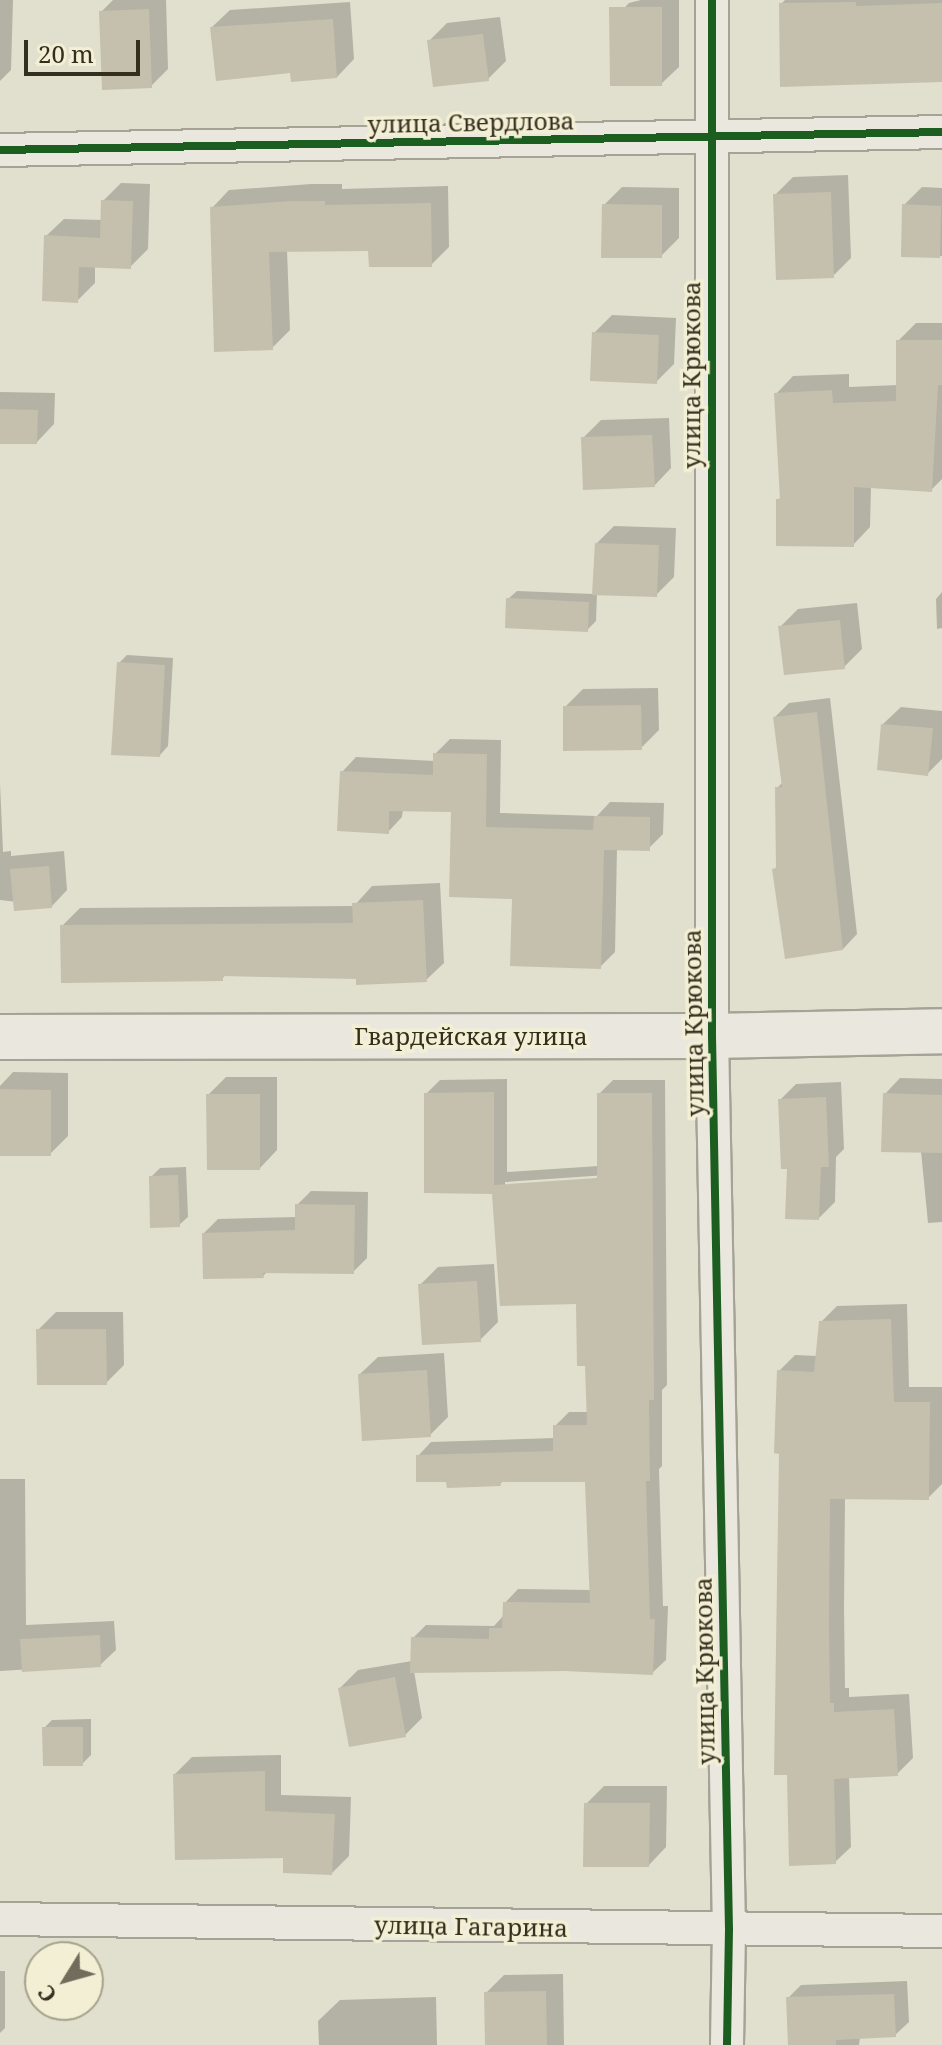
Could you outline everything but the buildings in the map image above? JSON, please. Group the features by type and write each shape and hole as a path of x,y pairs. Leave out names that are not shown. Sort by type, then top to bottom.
{"street":[{"name":"улица Крюкова","path":"712,0 712,1036 729,1929 727,2045"},
{"name":"улица Свердлова","path":"0,150 942,132"},
{"name":"Гвардейская улица","path":"0,1037 712,1036 942,1031"},
{"name":"улица Гагарина","path":"0,1919 942,1931"}],"cycle path":[{"path":"712,0 712,1036 729,1929 727,2045"},
{"path":"0,150 942,132"}]}
